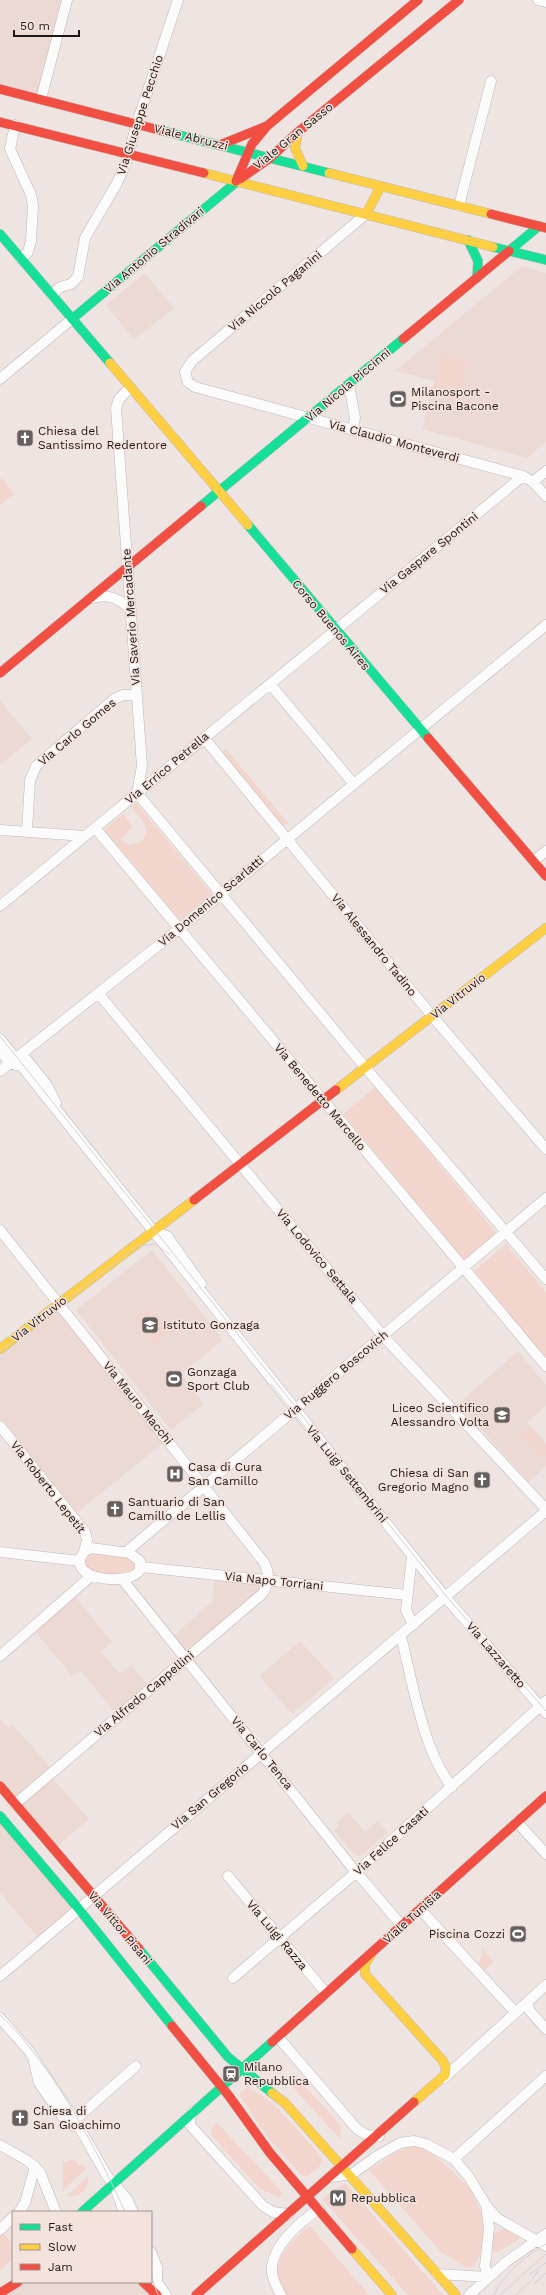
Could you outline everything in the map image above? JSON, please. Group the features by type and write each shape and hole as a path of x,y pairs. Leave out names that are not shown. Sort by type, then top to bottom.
{"street":[{"path":"41,99 67,0"},
{"name":"Via Giuseppe Pecchio","path":"52,295 60,287 74,282 79,270 85,238 119,179 129,154 137,123 178,0"},
{"name":"Viale Gran Sasso","path":"236,181 247,152 267,126 418,0"},
{"name":"Viale Gran Sasso","path":"236,181 270,158 298,132 459,0"},
{"path":"538,0 546,2"},
{"path":"459,206 491,81"},
{"name":"Viale Abruzzi","path":"0,89 542,227"},
{"path":"0,122 546,260"},
{"path":"15,125 10,149 31,195 33,205 31,241 28,252 21,259"},
{"path":"220,145 249,135 267,126"},
{"path":"298,132 295,148 303,166"},
{"name":"Via Antonio Stradivari","path":"72,319 236,181"},
{"path":"366,214 381,186"},
{"name":"Via Niccolò Paganini","path":"186,369 200,354 366,214"},
{"name":"Via Nicola Piccinni","path":"0,673 129,568 509,251 542,227"},
{"path":"0,234 72,319 0,379"},
{"path":"468,240 478,261 477,278"},
{"name":"Corso Buenos Aires","path":"72,319 335,630 546,876"},
{"name":"Via Claudio Monteverdi","path":"186,369 186,379 195,387 523,476 533,482 546,496"},
{"path":"349,385 356,418 353,430"},
{"name":"Via Saverio Mercadante","path":"130,388 119,399 116,408 129,568 136,695 142,766 137,793"},
{"path":"533,482 546,471"},
{"name":"Via Gaspare Spontini","path":"335,630 523,476"},
{"path":"92,598 109,596 121,602 131,611"},
{"name":"Via Domenico Scarlatti","path":"0,1071 15,1062 98,993 179,929 286,838 546,625"},
{"name":"Via Errico Petrella","path":"0,906 335,630"},
{"path":"270,684 352,784"},
{"name":"Via Carlo Gomes","path":"27,832 30,780 36,766 114,699 123,695 136,695"},
{"name":"Via Alessandro Tadino","path":"204,738 432,1016 546,1149"},
{"path":"137,793 546,1279"},
{"name":"Via Benedetto Marcello","path":"95,828 463,1269 546,1366"},
{"path":"0,830 86,836"},
{"path":"534,861 546,851"},
{"name":"Via Vitruvio","path":"0,1349 78,1289 92,1286 104,1280 133,1256 153,1231 546,928"},
{"name":"Via Vitruvio","path":"495,968 519,960 546,939"},
{"name":"Via Lodovico Settala","path":"98,993 383,1336 546,1510"},
{"name":"Via Luigi Settembrini","path":"0,1039 15,1062"},
{"name":"Via Luigi Settembrini","path":"0,1051 15,1062 28,1060 52,1093 62,1116 446,1598"},
{"name":"Via Ruggero Boscovich","path":"126,1552 546,1198"},
{"name":"Via Mauro Macchi","path":"0,1230 265,1564 268,1580"},
{"name":"Via Roberto Lepetit","path":"0,1426 84,1532 87,1540 82,1556"},
{"name":"Via San Gregorio","path":"0,1976 93,1895 446,1598 546,1510"},
{"path":"0,1552 82,1556 91,1548 126,1552 137,1557 141,1567 135,1576 122,1579 92,1576 83,1572 82,1556"},
{"path":"412,1556 406,1614 413,1626"},
{"name":"Via Napo Torriani","path":"141,1567 407,1595"},
{"path":"0,1656 92,1576"},
{"name":"Via Carlo Tenca","path":"122,1579 187,1658 356,1872 402,1926"},
{"name":"Via Alfredo Cappellini","path":"15,1804 261,1595 268,1580"},
{"name":"Via Lazzaretto","path":"446,1598 544,1707"},
{"path":"401,1636 420,1712 434,1755 441,1772 452,1787"},
{"name":"Via Felice Casati","path":"233,1978 280,1939 544,1707"},
{"name":"Via Vittor Pisani","path":"0,1786 241,2070 284,2101 456,2295"},
{"name":"Viale Tunisia","path":"83,2211 546,1796"},
{"name":"Via Vittor Pisani","path":"0,1816 78,1908 221,2087 270,2153 392,2295"},
{"path":"517,1822 546,1854"},
{"name":"Via Luigi Razza","path":"228,1876 326,1993"},
{"path":"420,1909 515,2012"},
{"path":"372,1953 366,1964 365,1974 445,2065 446,2072 442,2079"},
{"path":"340,1981 365,1974"},
{"path":"196,2295 308,2196 380,2136 546,1985"},
{"path":"527,2002 530,2012 546,2029"},
{"path":"0,2018 29,2051 77,2124 107,2176 127,2199 133,2211"},
{"path":"278,2037 356,2130 367,2135 380,2136"},
{"path":"77,2124 136,2066"},
{"path":"454,2159 546,2076"},
{"path":"193,2112 190,2118 190,2125 258,2201 273,2212 288,2214"},
{"path":"331,2177 350,2176 384,2152 407,2142 417,2141 432,2146 454,2159 473,2181 494,2222 485,2266 488,2276"},
{"path":"0,2145 31,2164 43,2175 56,2211"},
{"path":"20,2211 25,2203 31,2164"},
{"path":"114,2183 124,2211"},
{"path":"281,2295 272,2273 275,2255 298,2226 319,2209"},
{"path":"0,2230 12,2218"},
{"path":"494,2222 536,2240 546,2246"},
{"path":"469,2295 488,2276 546,2234"},
{"path":"152,2254 157,2267 157,2282"},
{"path":"436,2274 488,2276"},
{"path":"0,2287 12,2275"},
{"path":"152,2275 166,2295"},
{"path":"0,2293 16,2283"},
{"path":"144,2283 157,2295"}],"shaded area":[{"path":"0,0 65,0 40,97 0,87"},
{"path":"522,266 546,273 546,442 527,458 422,429 434,381 395,371"},
{"path":"145,273 174,308 134,340 106,305"},
{"path":"442,354 467,361 456,399 432,392"},
{"path":"2,478 14,494 0,505 0,480"},
{"path":"0,700 32,739 0,765"},
{"path":"226,749 288,823 281,828 221,753"},
{"path":"136,803 212,894 180,920 104,830 123,814 133,827 120,839 129,845 142,841 146,832 144,823 131,807"},
{"path":"375,1087 496,1233 464,1260 343,1114"},
{"path":"506,1244 546,1292 546,1358 474,1271"},
{"name":"Istituto Gonzaga","path":"152,1250 223,1340 181,1374 204,1404 171,1430 76,1310"},
{"path":"58,1305 167,1440 73,1516 0,1425 0,1350"},
{"path":"147,1309 153,1317 140,1327 134,1319"},
{"path":"155,1318 167,1332 153,1344 141,1329"},
{"name":"Liceo Scientifico Alessandro Volta","path":"518,1351 546,1385 546,1406 527,1422 546,1443 546,1466 529,1482 458,1404"},
{"path":"530,1427 546,1445 545,1460 522,1435"},
{"path":"90,1553 125,1556 135,1563 135,1569 127,1576 96,1573 88,1570 85,1561"},
{"path":"215,1575 267,1581 260,1595 187,1657 171,1638 208,1605 212,1604"},
{"path":"73,1594 112,1642 101,1652 120,1674 131,1665 150,1688 117,1715 80,1670 72,1676 33,1629"},
{"path":"300,1641 334,1678 292,1714 259,1676"},
{"path":"0,1718 8,1728 13,1725 47,1763 52,1771 49,1774 89,1819 54,1849 0,1785"},
{"path":"348,1812 365,1832 377,1821 388,1833 360,1856 355,1855 334,1830 339,1827 336,1823"},
{"path":"0,1817 75,1910 40,1940 0,1893"},
{"path":"482,1948 494,1962 484,1971 478,1964 482,1956"},
{"path":"299,2080 337,2121 341,2128 340,2139 292,2086"},
{"path":"247,2087 273,2103 321,2156 322,2164 307,2177 300,2174 266,2135 241,2097 240,2093"},
{"path":"217,2123 283,2193 279,2197 260,2189 211,2135 212,2128"},
{"path":"413,2146 423,2148 435,2156 470,2188 482,2215 484,2239 481,2253 474,2266 466,2268 440,2251 369,2170 398,2151"},
{"path":"70,2160 76,2161 79,2166 82,2164 86,2169 63,2190 63,2162"},
{"path":"88,2176 87,2185 83,2192 76,2196 67,2196"},
{"path":"346,2184 443,2295 408,2295 322,2199"},
{"path":"310,2226 369,2295 286,2295 278,2277 280,2260 293,2241"},
{"path":"504,2229 519,2236 519,2239 496,2253 493,2252 493,2234"},
{"path":"3,2232 12,2243 12,2260 0,2271 0,2235"},
{"path":"18,2283 142,2283 157,2295 0,2295"}],"tram line":[{"path":"0,1036 447,1597 546,1711"},
{"path":"0,1351 137,1246 155,1244 169,1254"},
{"path":"271,1384 324,1451"},
{"path":"0,2015 19,2034 55,2081 87,2134 125,2211"},
{"path":"494,2295 503,2279 509,2272 530,2254 546,2244"},
{"path":"500,2295 546,2254"},
{"path":"529,2275 546,2263"},
{"path":"516,2295 530,2282 539,2270"},
{"path":"534,2284 546,2273"},
{"path":"152,2279 158,2295"}],"traffic: fast":[{"path":"163,131 329,173"},
{"path":"72,319 240,179"},
{"path":"509,251 539,226"},
{"path":"0,234 110,363"},
{"path":"468,240 478,261 477,278"},
{"path":"493,247 546,260"},
{"path":"201,506 403,339"},
{"path":"248,525 428,738"},
{"path":"0,1816 78,1908 172,2026"},
{"path":"139,1949 228,2057 272,2093"},
{"path":"83,2211 272,2042"}],"traffic: slow":[{"path":"298,132 295,148 303,166"},
{"path":"204,173 493,247"},
{"path":"329,173 491,214"},
{"path":"366,214 381,186"},
{"path":"110,363 248,525"},
{"path":"336,1090 546,928"},
{"path":"0,1349 194,1200"},
{"path":"371,1955 365,1964 365,1974 443,2061 446,2068 445,2075 414,2102"},
{"path":"272,2093 285,2103 456,2295"},
{"path":"352,2249 392,2295"}],"traffic: jam":[{"path":"236,181 252,144 267,126 418,0"},
{"path":"240,179 270,158 298,132 459,0"},
{"path":"0,89 163,131"},
{"path":"0,122 204,173"},
{"path":"220,145 267,126"},
{"path":"491,214 546,228"},
{"path":"403,339 509,251"},
{"path":"0,673 201,506"},
{"path":"428,738 546,876"},
{"path":"194,1200 336,1090"},
{"path":"0,1786 139,1949"},
{"path":"272,2042 546,1796"},
{"path":"172,2026 229,2096 270,2153 352,2249"},
{"path":"196,2295 414,2102"},
{"path":"0,2293 16,2283"},
{"path":"144,2283 157,2295"}],"place":[{"name":"Milanosport - Piscina Bacone","path":"398,399"},
{"name":"Chiesa del Santissimo Redentore","path":"25,438"},
{"name":"Istituto Gonzaga","path":"150,1325"},
{"name":"Gonzaga Sport Club","path":"174,1379"},
{"name":"Liceo Scientifico Alessandro Volta","path":"502,1415"},
{"name":"Casa di Cura San Camillo","path":"175,1474"},
{"name":"Chiesa di San Gregorio Magno","path":"482,1480"},
{"name":"Santuario di San Camillo de Lellis","path":"115,1509"},
{"name":"Piscina Cozzi","path":"518,1934"},
{"name":"Milano Repubblica","path":"231,2074"},
{"name":"Chiesa di San Gioachimo","path":"20,2118"},
{"name":"Repubblica","path":"338,2198"}]}
